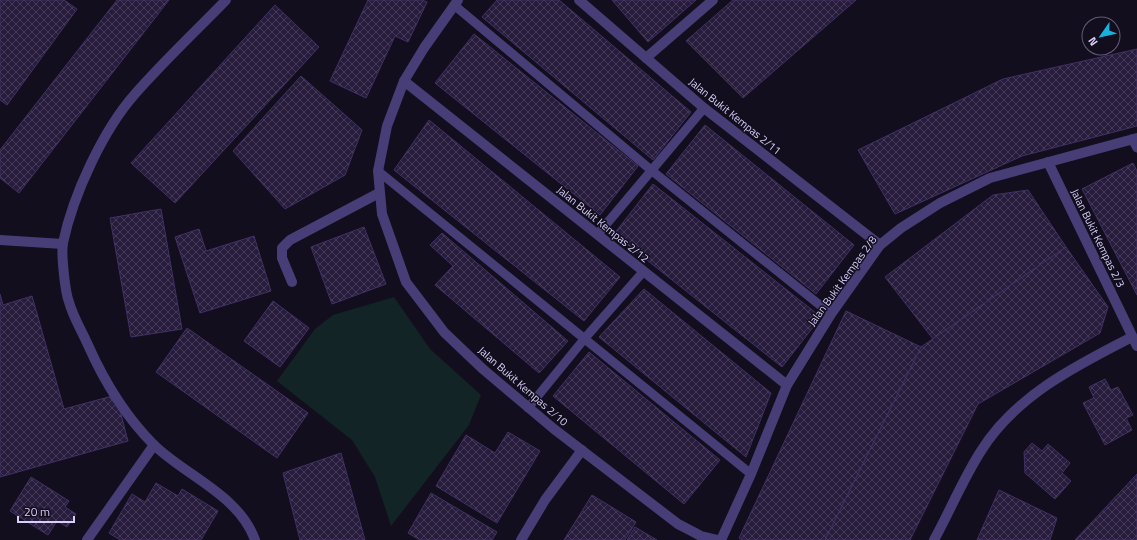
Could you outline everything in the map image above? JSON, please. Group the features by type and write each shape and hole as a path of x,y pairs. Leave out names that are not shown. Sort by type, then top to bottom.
{"street":[{"path":"226,0 135,94 110,129 92,164 74,205 63,244 68,302 93,357 125,410 154,445 235,508 252,532 255,540"},
{"path":"646,58 713,0"},
{"name":"Jalan Bukit Kempas 2/11","path":"582,1 704,108 880,245"},
{"name":"Jalan Bukit Kempas 2/10","path":"456,2 424,48 404,81 387,126 378,171 382,214 406,282 444,332 484,370 528,408 678,524 701,536 720,540"},
{"name":"Jalan Bukit Kempas 2/12","path":"404,81 786,385"},
{"name":"Jalan Bukit Kempas 2/8","path":"720,540 751,474 786,385 831,314 880,245 901,228 940,203 990,178 1134,138"},
{"name":"Jalan Bukit Kempas 2/3","path":"1048,162 1137,346"},
{"path":"292,282 282,258 282,248 290,240 379,193"},
{"path":"0,240 63,244"},
{"path":"934,540 981,451 997,429 1042,388 1082,363 1132,337"},
{"path":"87,540 154,445"},
{"path":"521,540 545,500 582,450"}],"lane":[{"path":"456,2 650,170 831,314"},
{"path":"598,234 650,170 704,108"},
{"path":"1134,138 1137,148"},
{"path":"378,171 751,474"},
{"path":"528,408 585,338 643,272"}],"shaded area":[{"path":"394,297 430,349 481,395 469,425 391,526 375,477 352,440 277,381 315,329 333,315"}],"building":[{"path":"0,0 64,0 77,9 7,105 0,100"},
{"path":"117,0 169,0 19,193 0,178 0,150"},
{"path":"368,0 422,0 427,2 408,42 395,36 366,98 330,81"},
{"path":"497,0 559,0 691,112 653,160 482,17"},
{"path":"612,0 696,0 648,42"},
{"path":"733,0 856,0 743,98 686,41"},
{"path":"275,5 319,47 175,203 131,163"},
{"path":"474,34 638,166 600,215 435,83"},
{"path":"1137,49 1137,126 1022,156 895,214 858,150 1003,79 1106,56 1121,56 1121,53"},
{"path":"301,76 362,130 345,175 285,209 233,151"},
{"path":"429,120 620,277 584,321 394,170"},
{"path":"705,125 854,245 816,294 666,174"},
{"path":"1133,163 1137,171 1137,295 1082,189"},
{"path":"653,184 821,317 782,367 614,234"},
{"path":"1028,190 1066,247 933,339 885,277 993,195"},
{"path":"161,209 182,329 131,337 110,218"},
{"path":"364,227 386,284 332,304 311,247"},
{"path":"199,229 206,251 254,236 271,291 200,313 175,237"},
{"path":"442,233 568,341 539,373 435,285 453,266 430,245"},
{"path":"1066,247 1108,307 1100,333 978,404 910,540 825,540 921,347"},
{"path":"644,289 771,393 746,457 599,337"},
{"path":"0,294 3,305 32,296 64,409 116,395 128,441 0,477"},
{"path":"273,301 309,328 280,367 244,341"},
{"path":"846,311 921,347 825,540 742,540 739,538"},
{"path":"187,328 308,413 277,458 156,372"},
{"path":"589,352 720,460 684,504 553,396"},
{"path":"1105,379 1111,390 1118,387 1133,415 1126,418 1132,430 1105,445 1083,403 1094,398 1089,387"},
{"path":"508,432 540,451 497,523 436,486 466,435 495,453"},
{"path":"1032,443 1042,451 1048,444 1070,463 1062,473 1071,481 1055,499 1025,473 1024,452"},
{"path":"341,453 365,540 300,540 283,473"},
{"path":"1137,474 1137,540 1075,540"},
{"path":"31,477 69,501 65,507 76,514 67,527 57,521 48,535 10,511"},
{"path":"156,483 178,496 182,489 218,511 201,540 120,540 109,533 132,494 145,502"},
{"path":"999,490 1057,518 1050,540 977,540"},
{"path":"431,493 497,532 492,540 420,540 408,533"},
{"path":"592,495 636,522 625,540 564,540"},
{"path":"635,527 657,540 627,540"}]}
